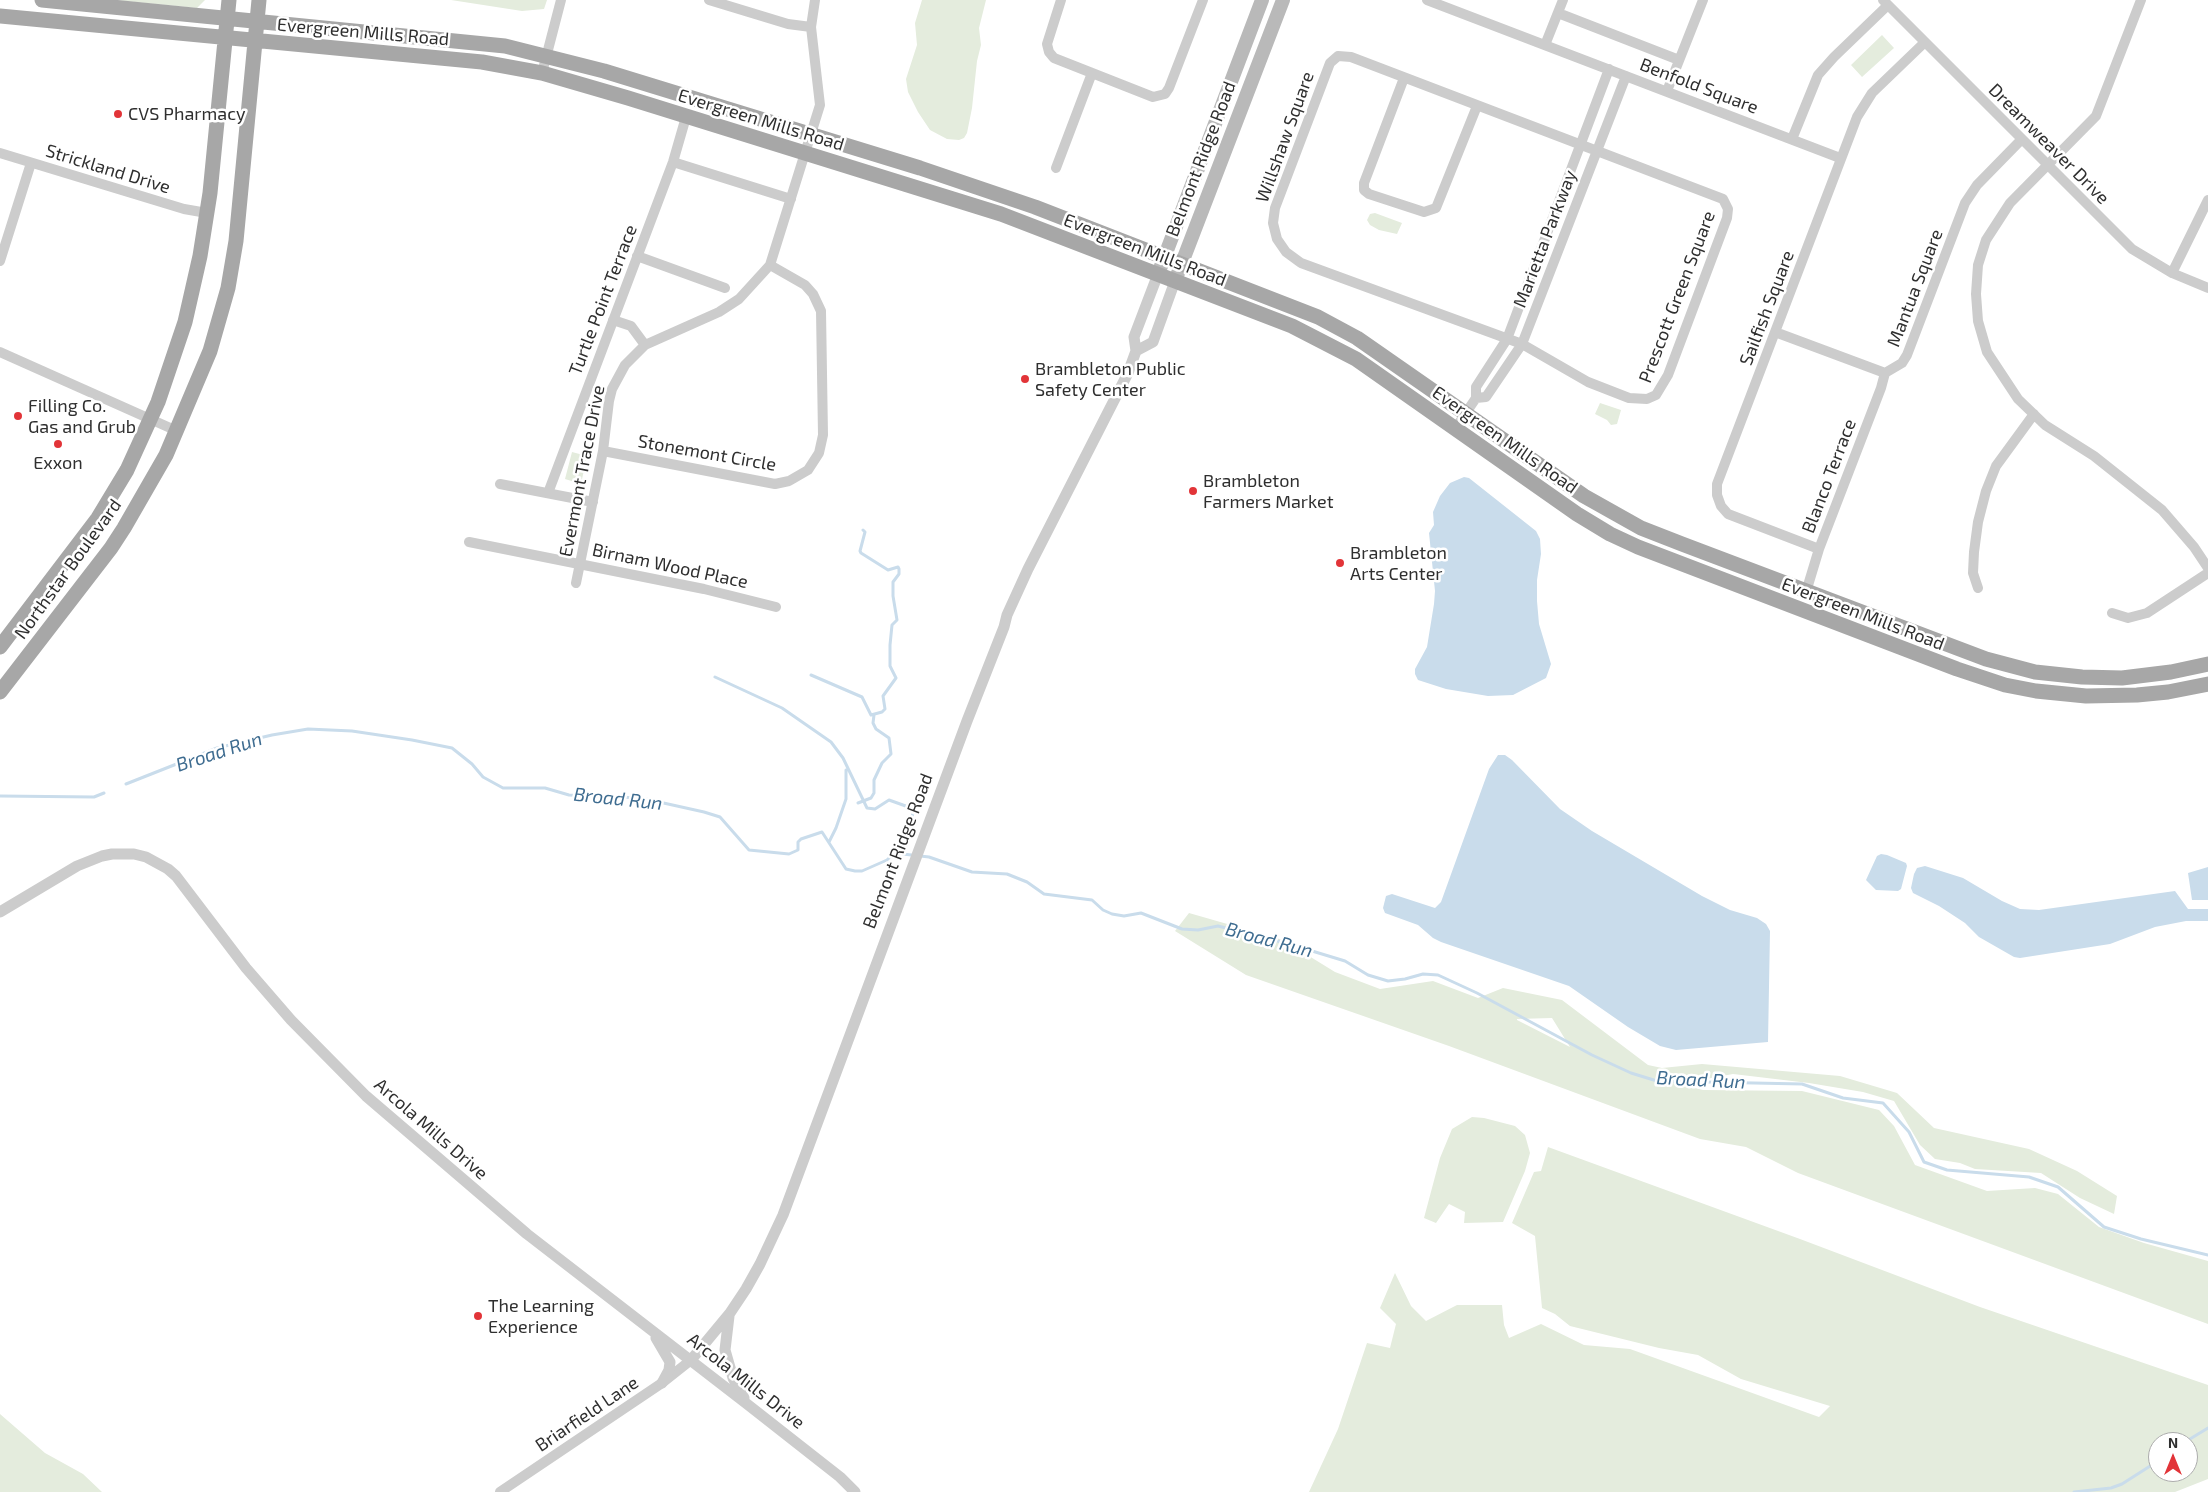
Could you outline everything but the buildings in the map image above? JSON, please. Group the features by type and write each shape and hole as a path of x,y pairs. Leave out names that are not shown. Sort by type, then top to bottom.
{"main road":[{"name":"Evergreen Mills Road","path":"42,0 470,41 505,46 547,55 980,187 1301,309 1336,326 1358,338 1584,496 1641,528 1986,659 2035,672 2082,677 2122,678 2171,672 2208,664"},
{"name":"Northstar Boulevard","path":"0,647 98,518 127,470 151,420 184,322 200,256 207,214 229,0"},
{"name":"Northstar Boulevard","path":"1,691 115,541 154,477 177,430 210,351 228,288 240,211 259,0"},
{"name":"Belmont Ridge Road","path":"1158,274 1262,0"},
{"name":"Belmont Ridge Road","path":"1175,281 1283,0"},
{"name":"Evergreen Mills Road","path":"0,16 482,62 542,73 686,116 1001,214 1292,326 1356,359 1577,514 1638,548 1957,669 2012,686 2045,692 2086,696 2137,696 2208,684"}],"street":[{"path":"542,73 561,0"},
{"path":"709,0 741,4 788,24 811,27"},
{"name":"Evermont Trace Drive","path":"576,583 603,451 606,414 612,389 625,365 645,344 727,307 750,289 770,266 820,105 811,27 815,0"},
{"path":"1061,0 1047,44 1048,52 1054,58 1153,97 1165,94 1170,88 1203,0"},
{"name":"Benfold Square","path":"1427,0 1441,2 1545,45 1840,158"},
{"path":"1545,45 1563,0"},
{"path":"1667,91 1703,0"},
{"path":"2141,0 2096,116 2010,203 1986,240 1978,265 1976,294 1978,321 1987,352 2018,398 2045,424 2094,456 2162,510 2208,568"},
{"path":"1792,139 1818,75 1886,3"},
{"name":"Dreamweaver Drive","path":"1886,3 2132,249 2172,274 2208,288"},
{"path":"1558,13 1679,60"},
{"name":"Sailfish Square","path":"1819,549 1728,514 1716,496 1717,484 1857,117 1872,93 1925,42"},
{"name":"Willshaw Square","path":"1522,344 1302,263 1286,252 1277,239 1273,223 1275,208 1332,60 1345,56 1596,151"},
{"name":"Marietta Parkway","path":"1455,428 1476,398 1476,387 1507,339 1610,70"},
{"path":"1056,168 1092,74"},
{"name":"Marietta Parkway","path":"1476,398 1486,397 1522,344 1626,76"},
{"path":"1404,78 1364,184 1364,190 1369,194 1424,212 1436,208 1477,106"},
{"name":"Turtle Point Terrace","path":"548,494 673,162 686,116"},
{"name":"Mantua Square","path":"1885,373 1902,363 1907,355 1971,193 2021,140"},
{"name":"Prescott Green Square","path":"1522,344 1588,382 1639,400 1656,395 1675,357 1727,218 1728,209 1723,199 1596,151"},
{"name":"Strickland Drive","path":"0,153 184,209 207,214"},
{"path":"673,162 791,199"},
{"path":"0,261 31,163"},
{"path":"2172,274 2208,200"},
{"path":"637,256 725,288"},
{"name":"Stonemont Circle","path":"603,451 775,484 789,481 808,470 818,453 823,435 821,311 814,294 805,285 770,266"},
{"name":"Belmont Ridge Road","path":"691,1360 730,1313 760,1264 783,1215 1014,599 1119,394 1136,351 1134,337 1158,274"},
{"name":"Belmont Ridge Road","path":"1136,351 1153,342 1175,281"},
{"path":"613,320 631,326 645,344"},
{"path":"1775,332 1885,373"},
{"path":"0,352 177,430"},
{"name":"Blanco Terrace","path":"1806,592 1819,549 1881,388 1885,373"},
{"path":"1978,588 1973,574 1974,552 1978,522 1986,491 1996,466 2034,414"},
{"path":"500,484 592,502"},
{"name":"Birnam Wood Place","path":"469,542 704,589 776,607"},
{"path":"2112,613 2128,618 2147,613 2208,573"},
{"name":"Arcola Mills Drive","path":"0,912 76,866 102,856 134,854 168,869 176,876 246,968 291,1020 366,1096 527,1234 747,1404 855,1492"},
{"path":"730,1313 725,1336 728,1364 747,1404"},
{"path":"651,1330 670,1362 669,1370 662,1383"},
{"name":"Briarfield Lane","path":"500,1492 662,1383 691,1360"}],"green space":[{"path":"114,0 205,0 197,8"},
{"path":"451,0 547,0 544,9 522,11"},
{"path":"922,0 986,0 979,28 981,45 977,61 972,108 967,133 964,138 959,140 947,139 930,130 908,92 906,79 917,45 915,23"},
{"path":"1882,35 1894,48 1862,77 1851,65"},
{"path":"1375,213 1402,223 1397,234 1379,230 1370,225 1367,220 1370,214"},
{"path":"1600,403 1621,410 1617,424 1611,425 1607,420 1595,414"},
{"path":"572,452 587,456 581,484 565,479"},
{"path":"1189,913 1283,940 1335,972 1380,989 1433,981 1478,998 1503,988 1562,1000 1648,1065 1662,1068 1702,1064 1840,1076 1897,1093 1934,1128 2029,1149 2077,1171 2117,1196 2114,1214 2080,1198 2041,1173 1975,1169 1960,1163 1935,1159 1920,1145 1894,1101 1863,1092 1809,1083 1733,1074 1679,1084 1703,1090 1802,1091 1879,1110 1894,1126 1915,1165 1987,1191 2035,1188 2058,1194 2099,1227 2144,1243 2208,1261 2208,1324 1798,1173 1746,1147 1700,1139 1449,1046 1246,975 1175,931","holes":["1552,1018 1570,1047 1517,1020 1517,1019"]},
{"path":"1472,1117 1515,1126 1525,1135 1530,1153 1525,1171 1503,1222 1464,1223 1465,1212 1449,1204 1436,1223 1424,1218 1440,1158 1452,1129"},
{"path":"1548,1147 1980,1307 2208,1385 2208,1479 2175,1492 1309,1492 1338,1429 1367,1343 1390,1348 1396,1324 1380,1308 1395,1273 1411,1306 1426,1321 1457,1305 1502,1305 1504,1325 1509,1338 1541,1324 1584,1345 1630,1349 1819,1417 1830,1406 1741,1379 1698,1355 1659,1348 1570,1326 1555,1314 1542,1308 1535,1236 1512,1223 1534,1172 1541,1171"},
{"path":"0,1414 45,1453 83,1474 102,1492 0,1492"}],"water":[{"path":"1464,477 1469,478 1536,531 1540,539 1541,554 1537,580 1539,624 1551,664 1546,678 1513,695 1488,696 1446,689 1418,680 1415,674 1415,669 1427,647 1434,604 1435,591 1429,533 1434,525 1433,512 1440,496 1450,483"},
{"path":"1498,755 1505,755 1512,760 1560,809 1592,831 1702,896 1730,910 1757,918 1766,924 1770,931 1768,1042 1676,1050 1660,1046 1628,1027 1569,986 1441,942 1433,938 1418,925 1385,913 1383,908 1386,896 1392,894 1435,908 1441,902 1489,769"},
{"path":"1881,854 1906,863 1907,866 1901,889 1898,891 1876,890 1866,880 1877,856"},
{"path":"1925,866 1963,878 2002,901 2020,909 2039,910 2175,891 2188,909 2208,909 2208,921 2186,921 2155,927 2110,944 2020,958 2014,957 1979,937 1965,923 1939,906 1913,893 1911,888 1914,874 1917,868"},
{"path":"2208,867 2208,900 2192,900 2188,873"}],"waterway":[{"path":"811,675 862,697 871,715 882,712 885,709 883,696 896,678 890,666 890,645 892,625 897,620 893,582 899,574 899,569 898,567 888,570 861,553 865,532 863,530"},
{"path":"715,677 782,708 831,742 843,758 867,808 875,809 889,800 914,809 907,836 901,845 901,854"},
{"path":"858,803 871,798 874,793 874,780 882,763 891,754 889,738 876,729 873,723 874,715"},
{"name":"Broad Run","path":"126,784 217,748 308,729 352,731 452,748 472,764 483,777 503,788 545,788 569,795 641,798 720,817 749,850 789,854 798,850 798,842 801,839 822,832 846,869 862,871 887,860 894,853 929,857 972,872 1007,874 1027,882 1044,894 1092,900 1103,910 1112,914 1124,916 1141,913 1182,929 1198,930 1218,926 1289,944 1345,961 1368,975 1388,981 1423,974 1438,975 1477,993 1592,1055 1631,1073 1657,1081 1802,1084 1843,1098 1883,1103 1909,1132 1924,1162 1947,1170 2029,1177 2058,1187 2104,1227 2141,1239 2208,1255"},
{"path":"829,842 846,799 846,770"},
{"name":"Broad Run","path":"0,796 94,797 104,793"},
{"path":"2198,1434 2208,1428"},
{"path":"2074,1492 2111,1488 2122,1484 2148,1467"}],"place":[{"name":"CVS Pharmacy","path":"118,114"},
{"name":"Brambleton Public Safety Center","path":"1025,379"},
{"name":"Filling Co. Gas and Grub","path":"18,416"},
{"name":"Exxon","path":"58,444"},
{"name":"Brambleton Farmers Market","path":"1193,491"},
{"name":"Brambleton Arts Center","path":"1340,563"},
{"name":"The Learning Experience","path":"478,1316"}]}
